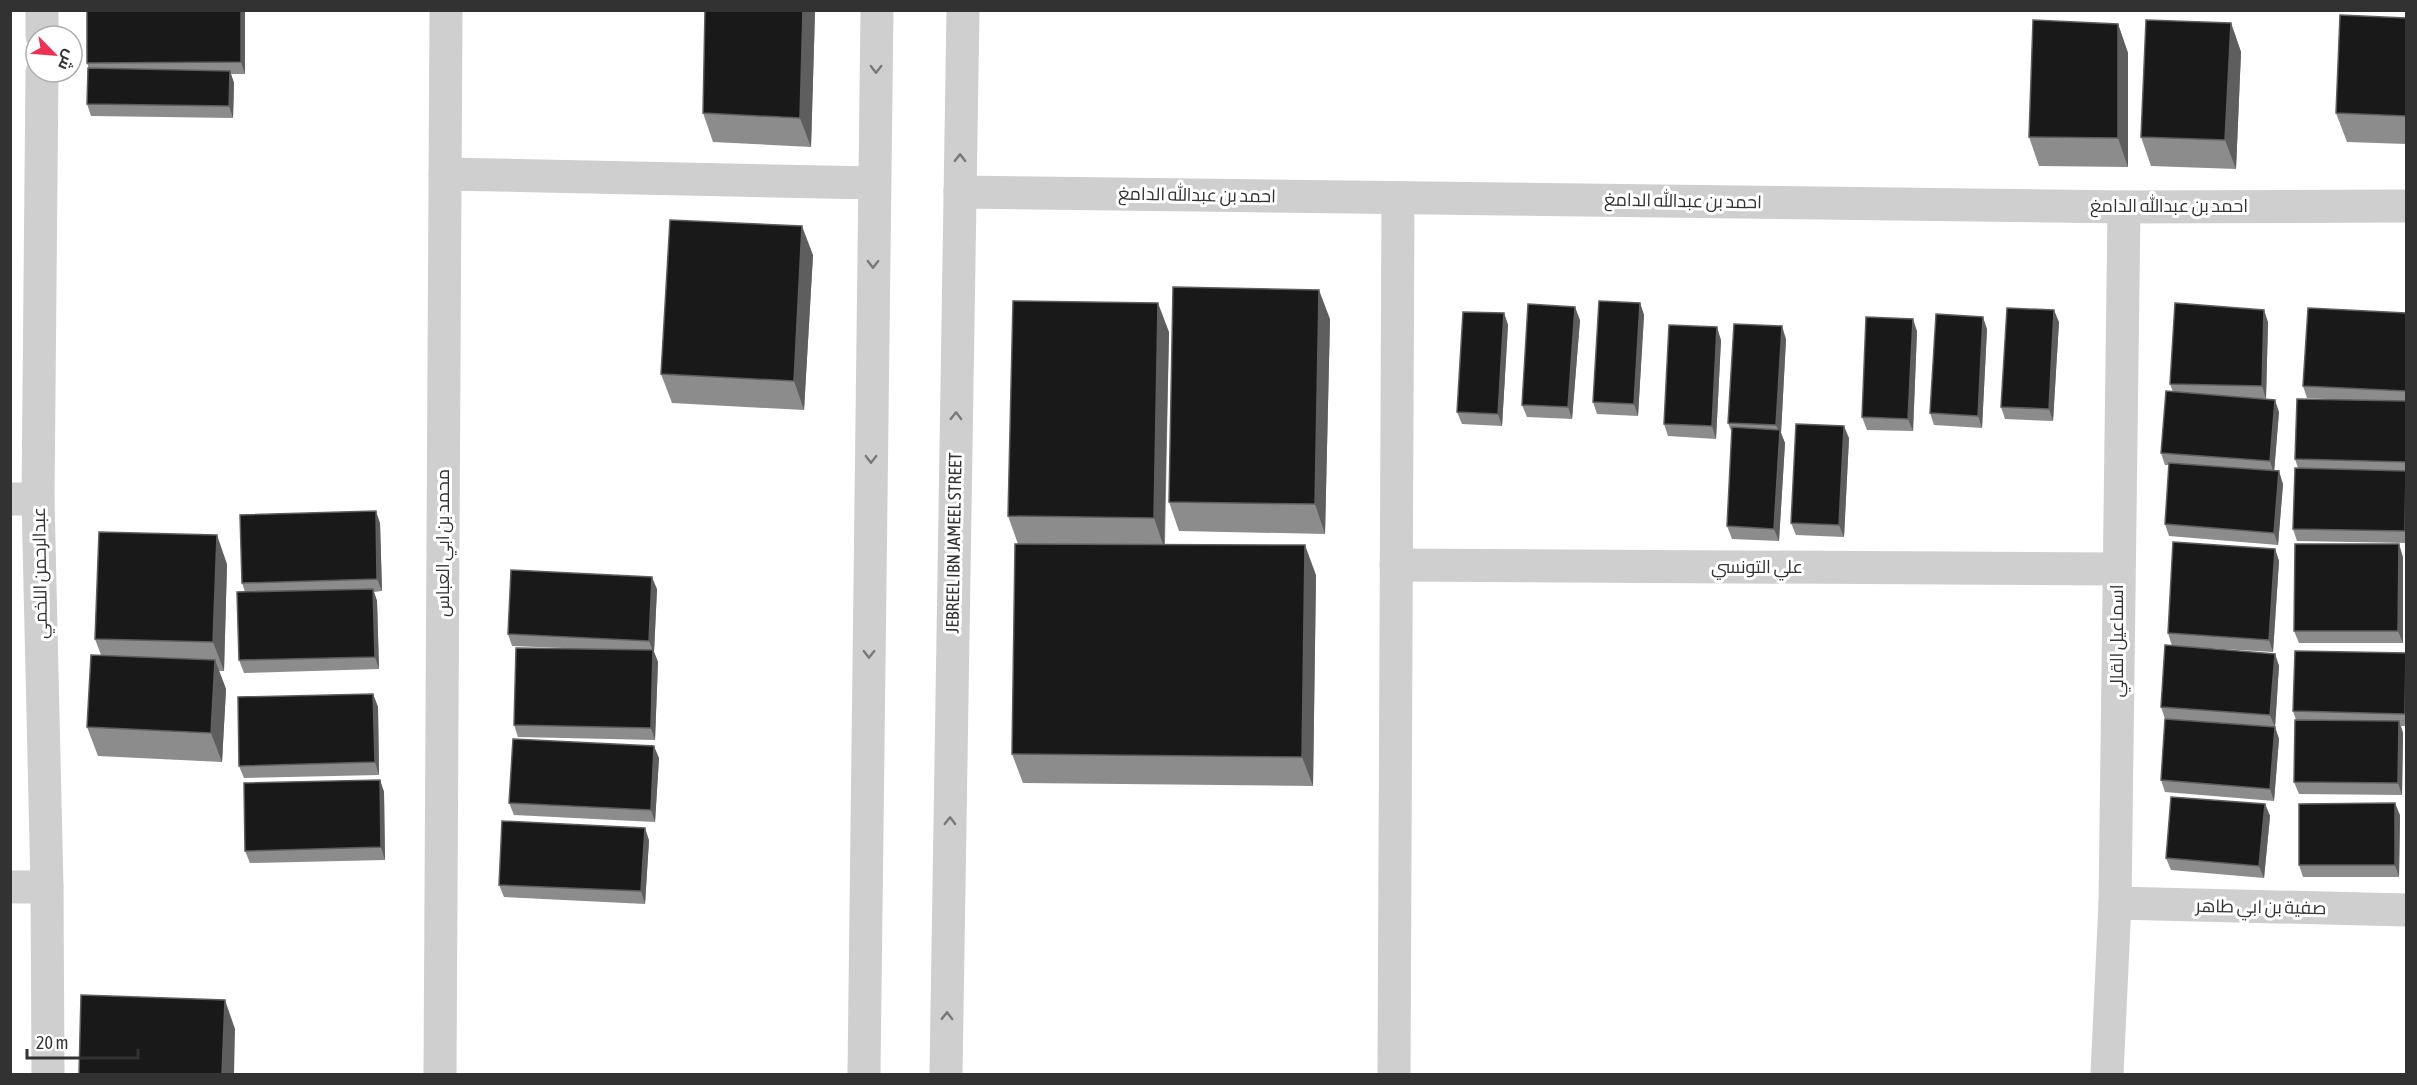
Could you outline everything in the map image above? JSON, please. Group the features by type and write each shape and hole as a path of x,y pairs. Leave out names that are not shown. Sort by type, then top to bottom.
{"street":[{"name":"محمد بن ابي العباس","path":"440,1074 446,10"},
{"path":"864,1074 873,183 877,10"},
{"name":"JEBREEL IBN JAMEEL STREET","path":"946,1074 963,10"},
{"name":"عبدالرحمن اللخمي","path":"41,84 24,499 47,887 48,1074"},
{"path":"445,174 873,183"},
{"name":"احمد بن عبدالله الدامغ","path":"960,192 2124,207 2406,206"},
{"path":"1394,1074 1398,198"},
{"name":"اسماعيل القالي","path":"2108,1074 2115,903 2124,207"},
{"name":"علي التونسي","path":"1396,565 2118,569"},
{"path":"10,887 47,887"},
{"name":"صفية بن ابي طاهر","path":"2115,903 2406,910"}],"building":[{"path":"87,10 241,10 241,62 87,63"},
{"path":"705,10 803,10 800,118 703,113"},
{"path":"2340,15 2406,18 2406,116 2336,113"},
{"path":"2033,20 2118,24 2118,138 2029,137"},
{"path":"2146,20 2231,23 2225,140 2141,137"},
{"path":"88,68 230,71 229,106 87,104"},
{"path":"670,220 802,226 794,381 661,374"},
{"path":"1173,287 1319,290 1315,504 1169,502"},
{"path":"1013,301 1158,303 1154,518 1008,516"},
{"path":"1599,301 1640,303 1634,404 1593,402"},
{"path":"2175,303 2264,310 2262,386 2170,384"},
{"path":"1528,304 1575,307 1568,407 1522,405"},
{"path":"2007,308 2054,310 2049,409 2001,407"},
{"path":"2308,308 2406,313 2406,391 2303,386"},
{"path":"1463,312 1504,313 1498,414 1457,412"},
{"path":"1936,314 1983,317 1978,416 1930,413"},
{"path":"1866,317 1913,319 1908,419 1862,417"},
{"path":"1734,324 1782,326 1776,425 1728,423"},
{"path":"1669,325 1717,327 1712,426 1664,424"},
{"path":"2166,391 2275,400 2270,461 2161,453"},
{"path":"2297,399 2406,401 2406,462 2295,459"},
{"path":"1796,424 1844,426 1839,525 1791,523"},
{"path":"1732,427 1780,430 1774,529 1727,526"},
{"path":"2169,463 2279,471 2274,533 2165,524"},
{"path":"2295,468 2406,471 2405,531 2293,529"},
{"path":"376,511 377,579 242,583 240,515"},
{"path":"99,532 217,535 213,642 95,639"},
{"path":"2173,542 2275,549 2269,640 2168,633"},
{"path":"1015,544 1305,545 1302,757 1012,754"},
{"path":"2295,544 2399,544 2398,631 2294,631"},
{"path":"511,570 652,577 649,641 508,634"},
{"path":"373,589 375,657 239,660 237,592"},
{"path":"2165,645 2275,654 2270,715 2161,707"},
{"path":"516,648 653,650 651,728 514,725"},
{"path":"2295,651 2406,653 2405,714 2293,711"},
{"path":"91,655 215,660 211,733 87,727"},
{"path":"373,694 375,762 239,766 238,697"},
{"path":"2165,719 2275,727 2270,789 2161,780"},
{"path":"2295,720 2399,721 2398,783 2294,782"},
{"path":"513,739 654,746 651,810 509,803"},
{"path":"380,780 381,847 245,851 244,783"},
{"path":"2171,797 2265,804 2259,866 2166,858"},
{"path":"2395,803 2395,865 2299,865 2299,804"},
{"path":"502,821 645,828 641,891 499,885"},
{"path":"81,995 225,1000 222,1074 79,1074"}]}
